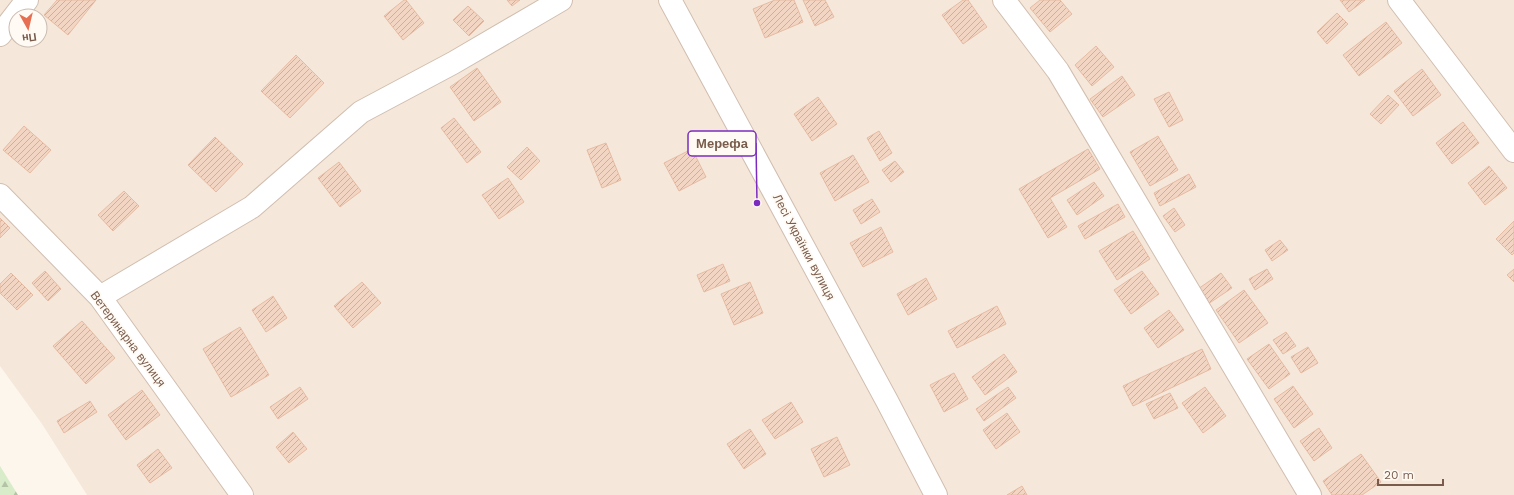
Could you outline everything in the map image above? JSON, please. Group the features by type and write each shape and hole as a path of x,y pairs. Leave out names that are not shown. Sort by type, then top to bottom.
{"street":[{"path":"0,35 27,0"},
{"path":"100,297 252,207 361,112 453,63 561,0"},
{"name":"Лесі Українки вулиця","path":"670,0 936,495"},
{"path":"1004,0 1058,71 1310,495"},
{"path":"1399,0 1514,151"},
{"name":"Ветеринарна вулиця","path":"0,195 100,297 242,495"}],"shaded area":[{"path":"0,0 1514,0 1514,495 87,495 42,424 0,366"}],"green space":[{"path":"0,466 18,495 0,495"}],"building":[{"path":"57,0 96,0 68,35 48,18 48,10"},
{"path":"406,0 424,23 403,40 384,16"},
{"path":"507,0 520,0 512,6"},
{"path":"775,0 794,0 803,22 765,38 753,9"},
{"path":"803,0 825,0 834,17 815,26"},
{"path":"963,0 968,0 987,27 963,44 942,15"},
{"path":"1040,0 1060,0 1072,14 1050,32 1030,8"},
{"path":"1340,0 1365,0 1349,12"},
{"path":"468,6 484,21 469,36 453,20"},
{"path":"1337,13 1348,24 1327,44 1317,32"},
{"path":"1386,22 1402,43 1359,76 1343,55"},
{"path":"1096,46 1114,67 1092,86 1075,65"},
{"path":"296,55 324,83 290,118 261,91"},
{"path":"477,68 501,102 474,121 450,87"},
{"path":"1422,69 1441,95 1413,116 1394,91"},
{"path":"1122,76 1135,95 1103,117 1090,99"},
{"path":"1169,92 1183,120 1169,127 1154,99"},
{"path":"1388,95 1399,105 1381,124 1370,114"},
{"path":"818,97 837,124 812,141 794,114"},
{"path":"454,118 481,152 467,163 441,128"},
{"path":"1463,122 1479,143 1452,164 1436,143"},
{"path":"24,126 51,150 30,173 3,150"},
{"path":"879,131 892,153 880,161 867,138"},
{"path":"1158,136 1178,170 1150,186 1130,152"},
{"path":"215,137 243,164 216,192 188,165"},
{"path":"606,143 621,180 602,188 587,150"},
{"path":"527,147 540,161 521,180 507,167"},
{"path":"692,149 706,177 679,191 664,163"},
{"path":"1088,149 1100,169 1050,198 1067,227 1048,238 1019,189"},
{"path":"853,155 869,182 835,201 820,173"},
{"path":"895,161 904,172 891,182 882,170"},
{"path":"339,162 361,191 340,207 318,178"},
{"path":"1489,166 1507,188 1485,205 1468,183"},
{"path":"1189,174 1196,187 1160,206 1154,193"},
{"path":"508,178 524,202 499,219 482,195"},
{"path":"1094,182 1104,196 1077,215 1067,200"},
{"path":"124,191 139,206 113,231 98,215"},
{"path":"872,199 880,212 861,224 853,210"},
{"path":"1118,204 1125,217 1085,239 1078,226"},
{"path":"1174,208 1185,225 1175,232 1163,216"},
{"path":"0,218 10,228 0,238"},
{"path":"1514,221 1514,253 1512,255 1496,239"},
{"path":"881,227 893,252 863,267 850,243"},
{"path":"1133,231 1150,259 1117,280 1099,251"},
{"path":"1280,240 1288,250 1272,261 1265,250"},
{"path":"723,264 730,281 704,292 697,275"},
{"path":"1267,269 1273,279 1255,290 1249,279"},
{"path":"1514,269 1514,282 1507,275"},
{"path":"45,271 61,289 48,301 32,283"},
{"path":"1142,271 1159,294 1131,314 1114,290"},
{"path":"11,273 33,295 17,310 0,293 0,284"},
{"path":"1221,273 1232,288 1208,304 1198,289"},
{"path":"926,278 937,299 908,315 897,294"},
{"path":"362,282 381,303 353,328 334,306"},
{"path":"750,282 763,313 734,325 721,294"},
{"path":"1244,290 1268,323 1239,343 1216,310"},
{"path":"273,296 287,318 266,332 252,310"},
{"path":"997,306 1006,324 957,348 948,331"},
{"path":"1169,310 1184,330 1158,348 1144,328"},
{"path":"82,321 115,358 86,384 53,346"},
{"path":"240,327 269,375 231,397 203,349"},
{"path":"1286,332 1296,346 1283,354 1273,340"},
{"path":"1269,344 1290,374 1269,389 1247,359"},
{"path":"1308,347 1318,363 1301,373 1291,357"},
{"path":"1202,349 1211,369 1133,406 1123,386"},
{"path":"1004,354 1017,372 985,395 972,377"},
{"path":"954,373 968,399 944,412 930,385"},
{"path":"1293,386 1313,414 1294,428 1274,399"},
{"path":"300,387 308,399 278,419 270,407"},
{"path":"1008,387 1016,398 984,421 976,409"},
{"path":"1205,387 1226,416 1203,433 1182,403"},
{"path":"142,390 160,415 126,440 108,415"},
{"path":"1170,393 1178,408 1154,419 1146,404"},
{"path":"90,401 97,412 64,433 57,421"},
{"path":"791,402 803,422 775,439 762,420"},
{"path":"1007,413 1020,432 996,449 983,430"},
{"path":"1319,428 1332,448 1314,461 1300,441"},
{"path":"750,429 766,454 744,469 727,444"},
{"path":"293,432 307,449 289,463 276,447"},
{"path":"837,437 850,465 824,477 811,449"},
{"path":"158,449 172,468 150,483 137,465"},
{"path":"1361,454 1381,482 1362,495 1332,495 1323,481"},
{"path":"1022,486 1027,495 1007,495"}],"place":[{"name":"Мерефа","path":"757,203"}]}
